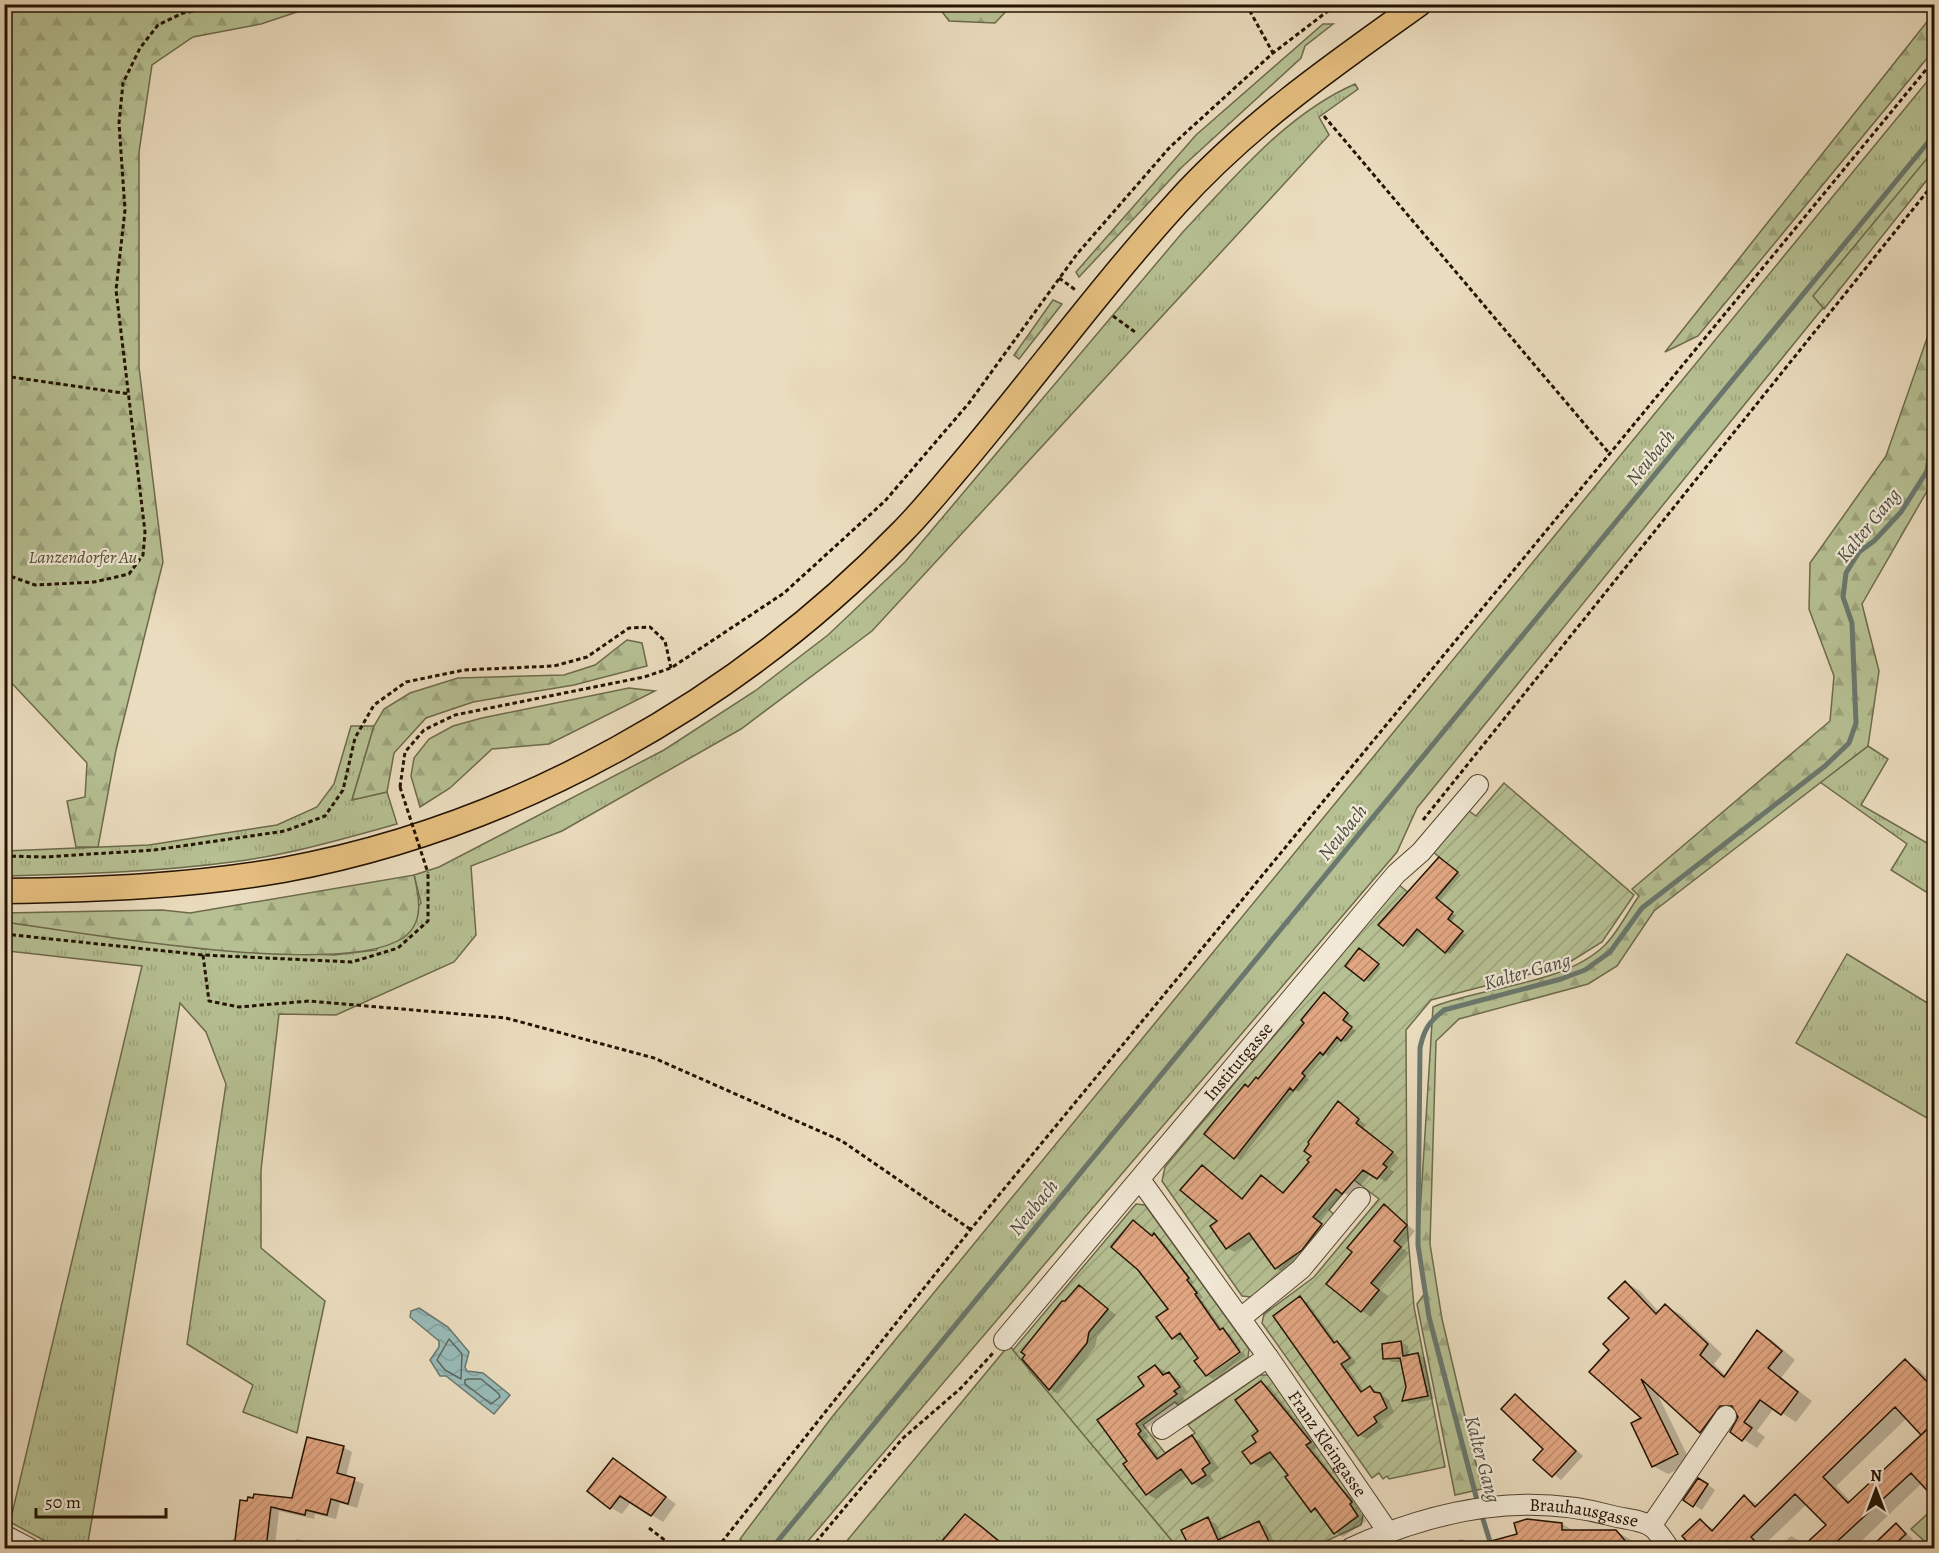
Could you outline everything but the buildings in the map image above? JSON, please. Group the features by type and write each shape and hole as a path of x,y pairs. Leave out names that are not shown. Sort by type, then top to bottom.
{"main road":[{"path":"4,891 93,890 202,881 284,870 366,850 444,826 524,796 630,742 719,686 818,611 903,532 1004,414 1178,202 1233,148 1316,76 1419,4"}],"street":[{"name":"Institutgasse","path":"1004,1340 1141,1181 1396,874 1421,852 1478,785"},
{"name":"Franz Kleingasse","path":"1141,1181 1241,1318 1388,1532"},
{"path":"1241,1318 1301,1269 1360,1198"},
{"path":"1162,1429 1268,1357"},
{"path":"1651,1526 1726,1416"},
{"name":"Brauhausgasse","path":"1352,1548 1388,1532 1467,1508 1493,1505 1584,1508 1651,1526 1669,1548"},
{"path":"4,1535 29,1548"}],"path":[{"path":"4,574 35,585 94,582 129,574 143,555 145,532 116,290 125,210 119,123 123,83 140,48 158,26 183,13 231,4"},
{"path":"1246,4 1273,54"},
{"path":"4,933 203,955 352,962 398,948 428,921 428,873 400,787 405,752 424,730 455,715 644,677 671,668 784,593 885,501 969,403 1077,254 1170,147 1273,54 1337,4"},
{"path":"717,1548 971,1229 1935,60"},
{"path":"1324,116 1609,453"},
{"path":"1420,825 1425,815 1935,183"},
{"path":"1059,278 1078,292"},
{"path":"1113,316 1135,332"},
{"path":"4,376 130,394"},
{"path":"4,856 45,857 154,850 285,831 326,816 343,790 356,738 374,705 406,682 464,670 554,666 587,657 629,628 650,627 665,641 671,668"},
{"path":"203,955 209,1001 239,1007 309,1001 506,1018 654,1058 842,1141 971,1229"},
{"path":"811,1548 902,1439 962,1388 1004,1340"},
{"path":"649,1528 675,1548"}],"green space":[{"name":"Lanzendorfer Au","path":"43,5 318,5 261,24 193,37 152,65 139,152 139,367 163,562 116,750 98,847 76,847 67,801 85,797 87,763 5,676 5,14"},
{"path":"937,5 1012,5 995,23 949,21"},
{"path":"1934,13 1934,50 1698,336 1665,352"},
{"path":"1323,24 1333,24 1305,46 1301,58 1182,167 1079,277 1076,272 1196,135"},
{"path":"1934,73 1934,171 1417,808 1397,852 802,1548 752,1548 740,1539 832,1417"},
{"path":"1355,84 1358,89 1319,117 1329,135 872,631 741,729 562,831 471,866 476,935 454,962 336,1015 279,1014 261,1170 261,1248 325,1301 297,1433 243,1412 253,1385 187,1344 226,1084 206,1032 180,1003 87,1548 58,1548 10,1522 142,966 8,951 5,962 5,922 204,949 334,955 376,950 421,903 414,875 439,867 664,750 755,691 828,635 905,562 1182,233 1241,170 1283,130 1306,112"},
{"path":"1934,150 1934,171 1824,309 1813,296"},
{"path":"1053,300 1062,304 1019,359 1014,355"},
{"path":"1934,318 1934,479 1862,604 1879,671 1868,746 1654,911 1617,966 1588,984 1459,1019 1436,1041 1430,1244 1442,1319 1482,1489 1455,1495 1417,1304 1425,1293 1418,1245 1433,1007 1546,977 1588,958 1605,945 1619,928 1639,896 1632,889 1830,721 1834,676 1809,609 1810,563 1886,456"},
{"path":"627,640 642,643 647,666 574,685 473,702 426,718 394,753 387,792 352,800 374,726 384,709 410,693 458,678 564,675 595,665"},
{"path":"629,688 655,691 549,744 492,749 450,788 420,807 411,776 414,758 429,739 453,726 482,718"},
{"path":"351,726 374,726 352,800 387,792 397,824 295,851 232,862 147,870 5,876 5,851 149,845 277,825 317,807 334,784"},
{"path":"1868,746 1888,759 1861,805 1934,847 1934,897 1891,870 1907,844 1820,782"},
{"path":"1504,783 1634,895 1602,942 1565,965 1431,1000 1406,1030 1407,1225 1414,1307 1445,1467 1389,1479 1387,1476 1383,1479 1379,1473 1372,1478 1262,1323 1264,1314 1314,1277 1379,1199 1354,1180 1329,1210 1336,1216 1296,1265 1251,1297 1242,1296 1162,1181 1165,1167 1399,885 1409,893 1439,857 1431,850 1465,808 1476,816"},
{"path":"414,875 419,900 415,925 403,938 371,950 325,954 270,954 210,950 5,922 5,913 162,910 190,913"},
{"path":"1847,954 1934,1007 1934,1122 1796,1043"},
{"path":"1136,1204 1145,1205 1249,1349 1248,1357 1178,1405 1175,1402 1143,1425 1165,1453 1195,1433 1188,1425 1260,1375 1268,1375 1364,1511 1361,1525 1311,1548 1178,1548 1013,1350"},
{"path":"1009,1345 1178,1548 1007,1548 976,1523 955,1548 947,1548 937,1540 930,1548 841,1548"},
{"path":"1934,1508 1934,1548 1932,1548 1911,1529"}],"water":[{"path":"419,1308 448,1327 469,1352 465,1367 467,1371 483,1373 510,1395 494,1414 446,1376 440,1376 430,1360 439,1347 439,1341 410,1317 411,1311"}],"waterway":[{"name":"Neubach","path":"772,1548 1934,135"},
{"name":"Kalter Gang","path":"1478,1504 1429,1317 1418,1245 1420,1048 1425,1031 1444,1010 1561,979 1585,970 1610,952 1642,908 1825,766 1849,743 1856,723 1852,623 1843,597 1846,573 1859,552 1874,541 1901,512 1927,471 1934,427"},
{"name":"Kalter Gang","path":"1481,1513 1492,1548"}]}
